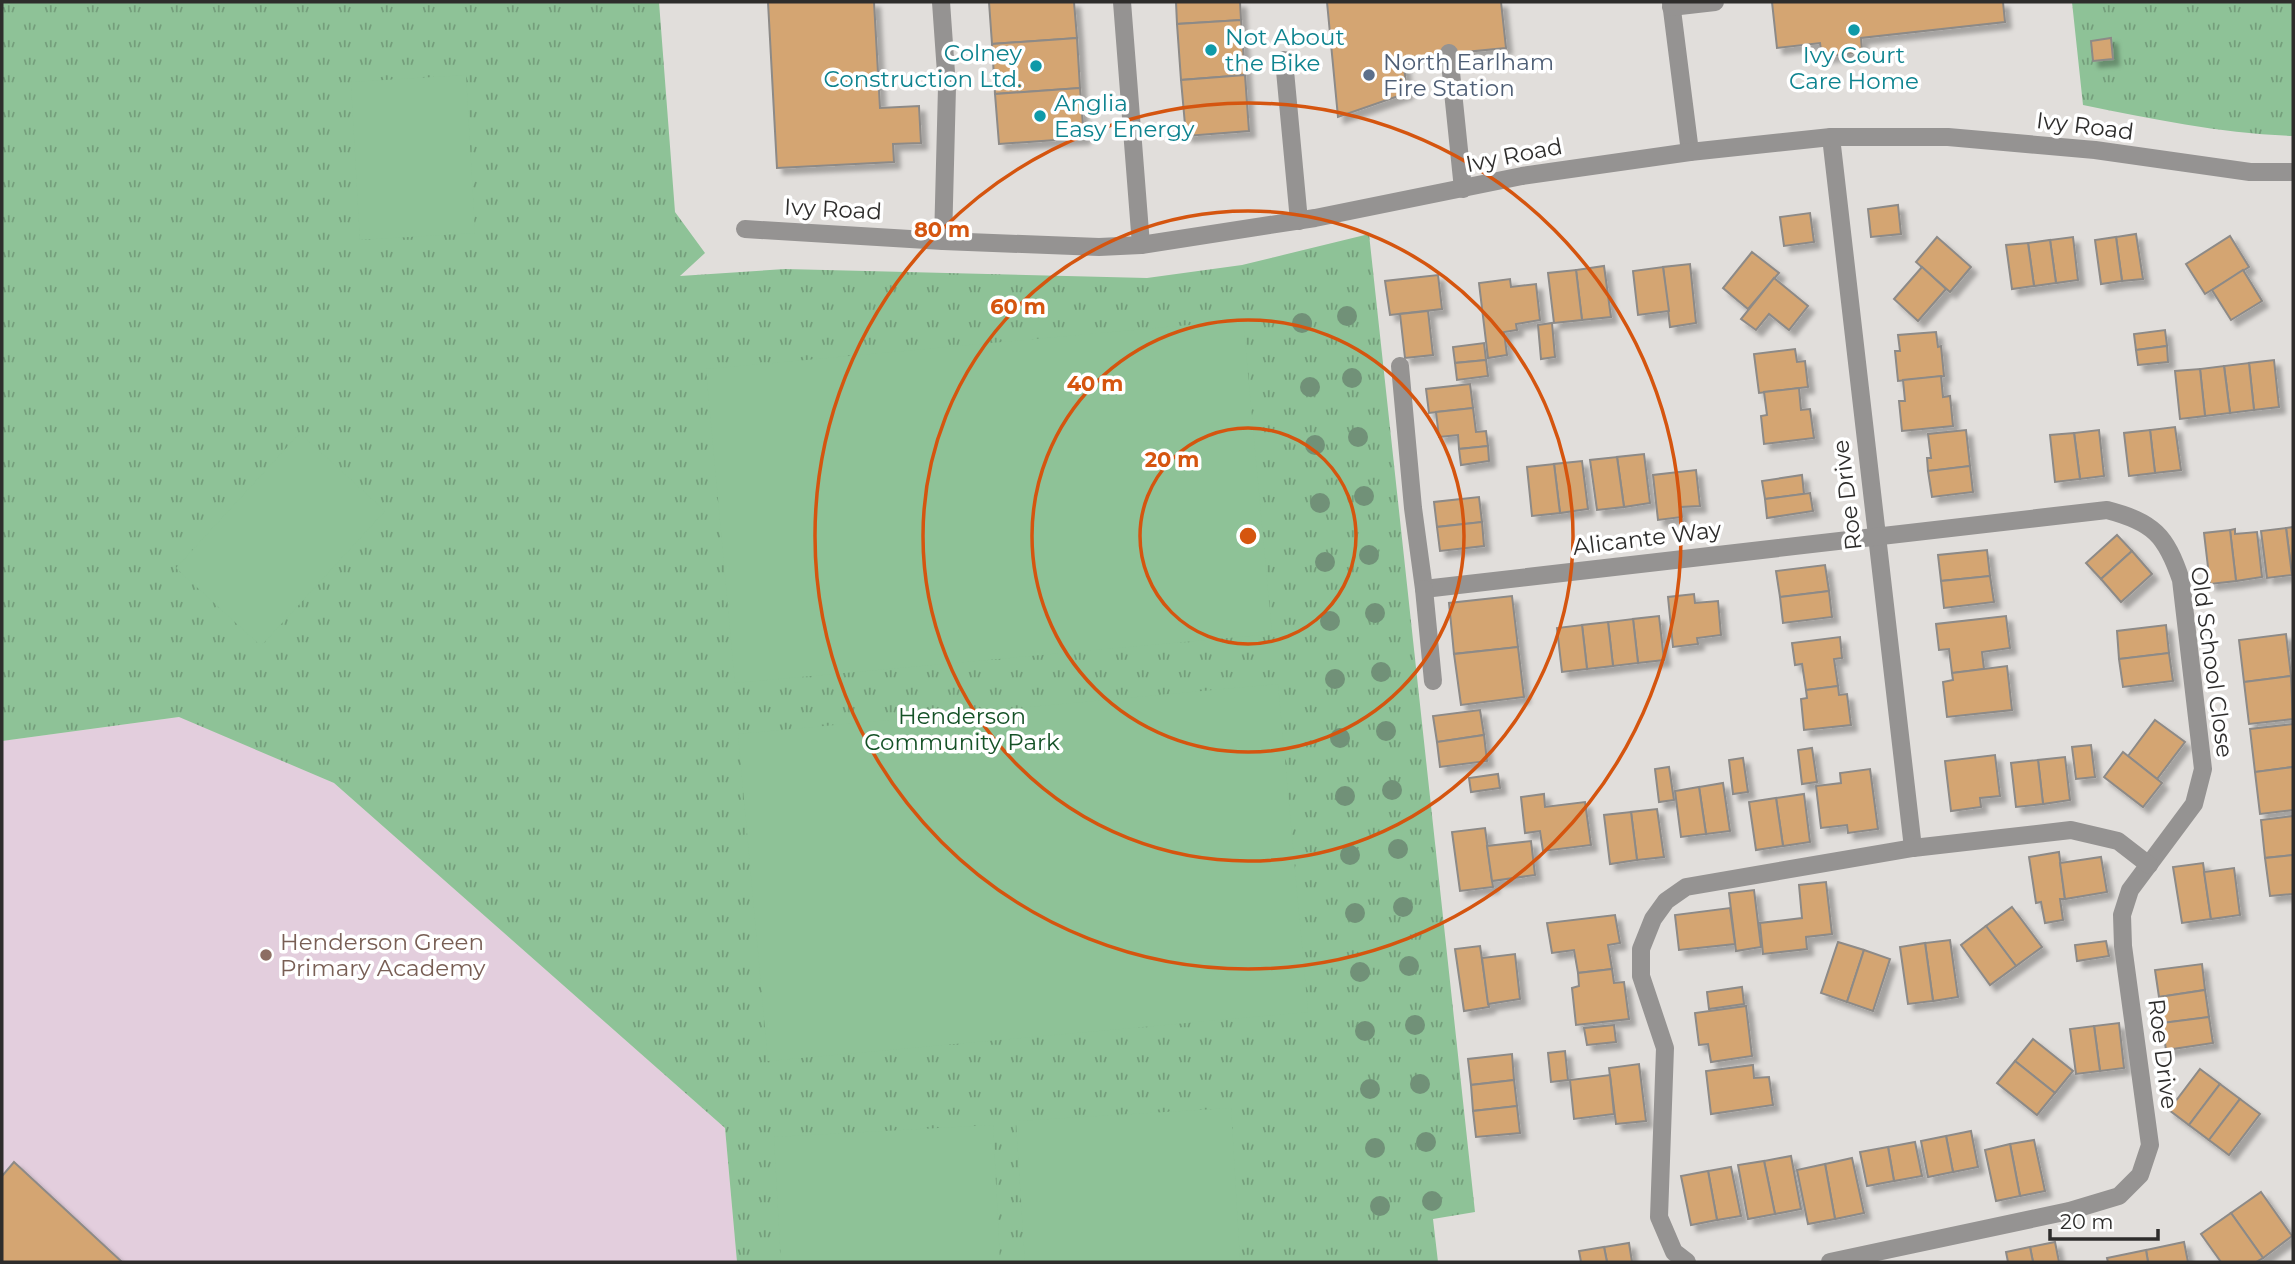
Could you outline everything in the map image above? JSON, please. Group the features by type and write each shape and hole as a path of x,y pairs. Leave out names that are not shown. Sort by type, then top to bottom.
{"street":[{"path":"941,2 947,87 943,241"},
{"path":"1122,2 1141,245"},
{"path":"1690,152 1671,4 1715,2"},
{"path":"1449,53 1463,189"},
{"path":"1284,60 1299,221"},
{"name":"Ivy Road","path":"745,229 943,241 1099,247 1141,245 1299,221 1522,176 1690,152 1831,138 1961,138 2095,150 2250,172 2293,172"},
{"name":"Roe Drive","path":"1831,138 1913,848"},
{"path":"1400,366 1433,681"},
{"name":"Old School Close","path":"1876,536 2107,510 2134,517 2157,533 2172,555 2181,580 2203,769 2194,804 2149,865"},
{"name":"Alicante Way","path":"1424,589 1876,536"},
{"path":"1687,1262 1675,1252 1659,1217 1665,1048 1641,976 1642,949 1653,919 1666,901 1686,887 1913,848 2071,830 2118,841 2149,865"},
{"name":"Roe Drive","path":"1830,1262 2069,1211 2119,1196 2140,1175 2150,1145 2123,946 2122,915 2130,890 2149,865"}],"shaded area":[{"name":"Henderson Green Primary Academy","path":"180,717 334,783 725,1128 737,1262 2,1262 2,741"}],"green space":[{"name":"Henderson Community Park","path":"2,2 659,2 675,212 705,253 680,276 785,269 1147,278 1242,265 1369,234 1475,1212 1433,1219 1438,1262 737,1262 725,1128 334,783 179,717 2,741"},
{"path":"2072,2 2293,2 2293,136 2214,129 2083,105"},
{"path":"466,75 475,233 360,240 351,82"},
{"path":"1243,320 1272,634 735,683 706,369"},
{"path":"300,433 385,511 261,646 176,568"},
{"path":"1278,684 1308,1012 768,1061 738,734"},
{"path":"1231,1108 1240,1262 1025,1262 1016,1121"},
{"path":"993,1125 1000,1262 781,1262 774,1137"}],"building":[{"path":"768,2 874,2 880,108 919,106 921,143 893,144 894,162 777,168"},
{"path":"989,2 1074,2 1077,38 992,44"},
{"path":"1176,2 1240,2 1241,20 1177,24"},
{"name":"North Earlham Fire Station","path":"1327,2 1501,2 1506,48 1403,58 1407,93 1338,117"},
{"name":"Ivy Court Care Home","path":"1772,2 2003,2 2005,22 1861,38 1862,52 1822,57 1820,43 1777,48"},
{"name":"Not About the Bike","path":"1241,20 1245,75 1181,80 1177,24"},
{"name":"Colney Construction Ltd.","path":"1077,38 1080,88 995,94 992,44"},
{"path":"2111,38 2113,59 2093,61 2091,41"},
{"path":"1245,75 1249,131 1186,136 1181,80"},
{"name":"Anglia Easy Energy","path":"1080,88 1084,138 999,144 995,94"},
{"path":"1898,205 1901,234 1871,237 1868,209"},
{"path":"1810,213 1814,242 1784,246 1780,217"},
{"path":"2136,234 2143,279 2122,281 2116,237"},
{"path":"2230,236 2249,267 2205,294 2186,264"},
{"path":"1937,237 1971,267 1950,292 1916,262"},
{"path":"2073,237 2078,280 2056,283 2050,240"},
{"path":"2116,237 2122,281 2101,284 2095,240"},
{"path":"2050,240 2056,283 2034,286 2028,243"},
{"path":"2028,243 2034,286 2012,289 2006,245"},
{"path":"1752,252 1779,273 1748,309 1723,288"},
{"path":"1690,264 1696,323 1670,327 1663,267"},
{"path":"1604,266 1611,317 1582,320 1576,270"},
{"path":"1663,267 1669,311 1638,315 1633,271"},
{"path":"1922,267 1946,289 1918,321 1894,299"},
{"path":"1576,270 1582,320 1554,323 1548,273"},
{"path":"2243,270 2262,301 2231,320 2212,290"},
{"path":"1438,275 1442,309 1390,315 1385,281"},
{"path":"1774,278 1808,306 1789,330 1769,314 1756,330 1741,319"},
{"path":"1510,279 1511,287 1536,284 1540,320 1516,324 1517,330 1504,332 1507,355 1488,358 1479,283"},
{"path":"1428,311 1433,355 1405,358 1400,314"},
{"path":"1552,323 1555,357 1541,359 1538,325"},
{"path":"2165,330 2167,346 2136,350 2134,334"},
{"path":"1936,332 1938,347 1941,346 1944,376 1898,381 1895,351 1900,351 1898,335"},
{"path":"1484,343 1486,360 1455,363 1453,347"},
{"path":"2167,346 2168,362 2138,365 2136,350"},
{"path":"1795,349 1797,362 1805,361 1808,387 1759,393 1754,354"},
{"path":"1486,360 1488,376 1457,380 1455,363"},
{"path":"2274,360 2279,407 2254,410 2249,363"},
{"path":"2249,363 2254,410 2230,413 2224,366"},
{"path":"2224,366 2230,413 2205,416 2200,369"},
{"path":"2200,369 2205,416 2180,419 2175,371"},
{"path":"1941,376 1943,397 1950,396 1953,426 1902,431 1899,401 1905,401 1903,380"},
{"path":"1470,384 1473,408 1429,413 1426,389"},
{"path":"1799,388 1801,410 1810,409 1814,438 1764,444 1761,416 1767,415 1764,392"},
{"path":"1473,408 1476,432 1486,431 1488,446 1459,449 1458,435 1439,437 1436,412"},
{"path":"2175,427 2181,470 2155,473 2150,430"},
{"path":"1966,430 1970,466 1928,471 1927,458 1931,458 1928,434"},
{"path":"2099,430 2104,476 2080,479 2074,433"},
{"path":"2150,430 2155,473 2129,476 2124,433"},
{"path":"2074,433 2080,479 2055,482 2050,435"},
{"path":"1488,446 1489,461 1461,465 1459,449"},
{"path":"1644,454 1650,503 1624,507 1617,457"},
{"path":"1617,457 1624,507 1597,510 1590,460"},
{"path":"1582,461 1588,509 1560,513 1554,464"},
{"path":"1554,464 1560,513 1532,516 1527,467"},
{"path":"1970,466 1973,492 1932,497 1928,471"},
{"path":"1696,470 1700,506 1681,507 1682,517 1658,520 1653,475"},
{"path":"1802,475 1804,494 1765,499 1762,481"},
{"path":"1810,493 1813,511 1767,518 1765,499"},
{"path":"1479,497 1482,522 1437,527 1434,502"},
{"path":"1482,522 1484,546 1440,551 1437,527"},
{"path":"2293,527 2293,575 2292,575 2286,528"},
{"path":"2286,528 2292,575 2267,578 2261,531"},
{"path":"2235,529 2235,534 2257,532 2262,577 2236,581 2230,530"},
{"path":"2230,530 2236,581 2210,584 2204,533"},
{"path":"2117,535 2132,551 2101,579 2086,563"},
{"path":"1987,550 1990,576 1941,581 1938,555"},
{"path":"2132,551 2152,574 2121,602 2101,579"},
{"path":"1825,565 1829,591 1780,597 1776,571"},
{"path":"1990,576 1994,602 1944,608 1941,581"},
{"path":"1829,591 1832,617 1783,623 1780,597"},
{"path":"1694,594 1695,603 1718,601 1721,635 1697,638 1698,644 1673,647 1668,597"},
{"path":"1512,596 1518,647 1454,654 1449,603"},
{"path":"1659,616 1664,660 1638,663 1633,619"},
{"path":"2006,616 2010,648 1982,652 1984,669 1952,673 1949,649 1939,650 1936,624"},
{"path":"1633,619 1638,663 1613,666 1608,622"},
{"path":"1608,622 1613,666 1587,669 1582,625"},
{"path":"1582,625 1587,669 1562,672 1557,628"},
{"path":"2166,625 2169,653 2119,659 2117,631"},
{"path":"2286,634 2291,676 2244,682 2239,640"},
{"path":"1840,637 1842,658 1834,659 1838,686 1806,690 1802,664 1795,665 1792,643"},
{"path":"1518,647 1524,697 1461,705 1454,654"},
{"path":"2169,653 2173,681 2123,687 2119,659"},
{"path":"2007,666 2012,710 1947,717 1943,682 1953,680 1952,673"},
{"path":"2291,676 2293,719 2249,724 2244,682"},
{"path":"1838,686 1839,695 1847,694 1851,725 1804,730 1801,699 1807,698 1806,690"},
{"path":"1480,710 1484,735 1437,742 1433,716"},
{"path":"2155,720 2185,742 2157,779 2128,756"},
{"path":"2293,724 2293,767 2255,772 2250,729"},
{"path":"1484,735 1487,761 1440,767 1437,742"},
{"path":"2091,745 2095,777 2076,779 2072,747"},
{"path":"1812,748 1817,782 1802,784 1798,750"},
{"path":"2123,752 2162,783 2143,807 2104,777"},
{"path":"1995,755 2000,796 1980,798 1981,807 1951,811 1945,761"},
{"path":"2065,757 2070,800 2043,804 2038,760"},
{"path":"1743,758 1748,792 1733,794 1729,760"},
{"path":"2038,760 2043,804 2016,807 2011,763"},
{"path":"1669,767 1674,800 1659,802 1655,769"},
{"path":"2293,767 2293,810 2260,814 2255,772"},
{"path":"1870,769 1878,829 1848,833 1847,825 1821,828 1816,786 1841,783 1840,773"},
{"path":"1498,774 1500,788 1471,792 1469,778"},
{"path":"1723,783 1730,831 1706,834 1699,787"},
{"path":"1699,787 1706,834 1681,837 1675,791"},
{"path":"1544,794 1545,807 1585,802 1591,845 1543,851 1540,831 1525,833 1521,797"},
{"path":"1804,794 1810,842 1783,846 1776,798"},
{"path":"1776,798 1783,846 1756,850 1749,802"},
{"path":"1657,809 1664,857 1637,860 1631,812"},
{"path":"1631,812 1637,860 1610,864 1604,815"},
{"path":"2293,816 2293,855 2265,858 2261,820"},
{"path":"1485,828 1493,887 1460,891 1452,832"},
{"path":"1531,841 1535,875 1492,881 1487,846"},
{"path":"2059,852 2065,899 2060,899 2063,920 2045,923 2041,902 2036,903 2029,857"},
{"path":"2293,855 2293,894 2270,896 2265,858"},
{"path":"2101,857 2107,892 2065,899 2060,863"},
{"path":"2203,863 2211,919 2182,923 2173,867"},
{"path":"2234,868 2240,915 2211,919 2204,872"},
{"path":"1826,882 1832,934 1806,937 1807,949 1763,954 1760,923 1802,918 1799,885"},
{"path":"1754,890 1761,947 1736,951 1729,893"},
{"path":"2012,907 2042,947 2016,966 1986,926"},
{"path":"1730,908 1735,944 1679,950 1675,915"},
{"path":"1615,915 1620,943 1608,945 1612,969 1578,973 1574,950 1552,953 1547,923"},
{"path":"1986,926 2016,966 1990,985 1961,945"},
{"path":"1950,940 1958,997 1933,1001 1925,943"},
{"path":"2106,941 2109,956 2077,961 2075,945"},
{"path":"1838,942 1864,950 1847,1002 1821,993"},
{"path":"1925,943 1933,1001 1908,1004 1900,947"},
{"path":"1480,946 1489,1007 1464,1011 1455,949"},
{"path":"1864,950 1890,959 1873,1011 1847,1002"},
{"path":"1515,954 1520,999 1488,1004 1482,958"},
{"path":"2202,964 2205,990 2159,997 2155,970"},
{"path":"1612,969 1614,983 1624,982 1629,1019 1576,1025 1572,988 1579,986 1578,973"},
{"path":"1742,987 1744,1004 1709,1009 1707,992"},
{"path":"2205,990 2209,1017 2162,1023 2159,997"},
{"path":"1746,1006 1752,1056 1711,1062 1708,1044 1699,1045 1695,1013"},
{"path":"2209,1017 2213,1043 2166,1050 2162,1023"},
{"path":"2119,1023 2124,1068 2100,1071 2094,1026"},
{"path":"1614,1025 1616,1042 1587,1045 1584,1028"},
{"path":"2094,1026 2100,1071 2076,1074 2070,1029"},
{"path":"2033,1039 2073,1071 2055,1093 2015,1061"},
{"path":"1565,1051 1568,1080 1551,1082 1548,1053"},
{"path":"1512,1054 1514,1080 1471,1085 1468,1059"},
{"path":"2015,1061 2055,1093 2037,1115 1997,1083"},
{"path":"1639,1064 1646,1121 1616,1124 1609,1068"},
{"path":"1753,1065 1754,1078 1769,1077 1773,1105 1711,1114 1706,1071"},
{"path":"2200,1069 2220,1084 2189,1125 2169,1110"},
{"path":"1610,1075 1614,1114 1574,1119 1570,1080"},
{"path":"1514,1080 1517,1106 1473,1111 1471,1085"},
{"path":"2220,1084 2240,1099 2209,1140 2189,1125"},
{"path":"2240,1099 2260,1114 2229,1155 2209,1140"},
{"path":"1517,1106 1520,1133 1476,1137 1473,1111"},
{"path":"1971,1131 1978,1167 1953,1172 1946,1136"},
{"path":"1946,1136 1953,1172 1928,1177 1921,1141"},
{"path":"2034,1140 2045,1191 2020,1196 2010,1144"},
{"path":"1915,1142 1922,1176 1894,1181 1888,1147"},
{"path":"2010,1144 2020,1196 1996,1201 1985,1150"},
{"path":"1888,1147 1894,1181 1867,1186 1860,1152"},
{"path":"1791,1156 1801,1209 1775,1214 1764,1161"},
{"path":"1852,1158 1864,1213 1835,1219 1825,1164"},
{"path":"1764,1161 1775,1214 1748,1219 1738,1165"},
{"path":"14,1162 122,1262 2,1262 2,1176"},
{"path":"1825,1164 1835,1219 1808,1224 1797,1170"},
{"path":"1731,1167 1741,1216 1717,1220 1708,1171"},
{"path":"1708,1171 1717,1220 1691,1225 1681,1176"},
{"path":"2261,1192 2292,1236 2263,1258 2231,1213"},
{"path":"2231,1213 2263,1258 2256,1262 2221,1262 2201,1234"},
{"path":"2055,1242 2059,1262 2033,1262 2030,1247"},
{"path":"2184,1242 2188,1262 2148,1262 2146,1250"},
{"path":"1629,1243 1632,1262 1607,1262 1604,1247"},
{"path":"1604,1247 1607,1262 1581,1262 1579,1251"},
{"path":"2030,1247 2033,1262 2008,1262 2006,1252"},
{"path":"2146,1250 2148,1262 2108,1262 2107,1258"}],"place":[{"name":"Ivy Court Care Home","path":"1854,30"},
{"name":"Not About the Bike","path":"1211,50"},
{"name":"Colney Construction Ltd.","path":"1036,66"},
{"name":"North Earlham Fire Station","path":"1369,75"},
{"name":"Anglia Easy Energy","path":"1040,116"},
{"name":"Henderson Green Primary Academy","path":"266,955"}]}
